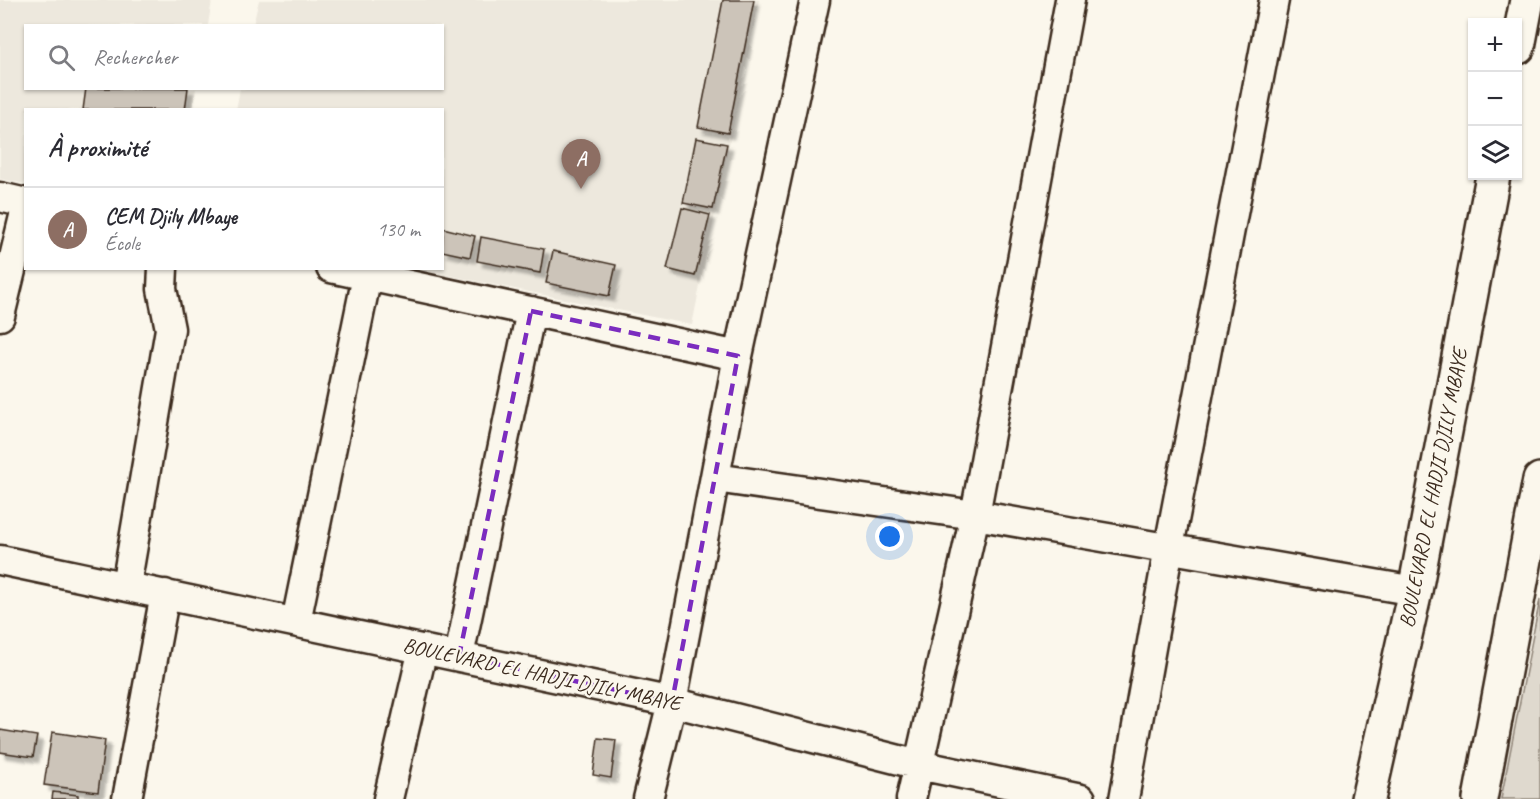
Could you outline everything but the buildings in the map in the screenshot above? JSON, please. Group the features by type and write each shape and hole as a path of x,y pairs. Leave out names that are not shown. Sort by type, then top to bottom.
{"main road":[{"path":"1522,26 1527,0"},
{"name":"BOULEVARD EL HADJI DJILY MBAYE","path":"1368,799 1415,591 1492,180"},
{"path":"1480,799 1540,480"}],"street":[{"path":"648,799 672,702 738,356 815,0"},
{"path":"911,799 975,515 1070,0"},
{"path":"1125,799 1169,547 1274,0"},
{"path":"0,198 24,203"},
{"path":"0,316 24,216"},
{"path":"126,586 170,328 162,289 163,270"},
{"path":"341,270 738,356"},
{"path":"296,622 367,276"},
{"path":"459,656 531,311"},
{"path":"715,478 975,515 1415,591"},
{"name":"BOULEVARD EL HADJI DJILY MBAYE","path":"0,560 672,702 919,765 1081,799"},
{"path":"127,799 165,594"},
{"path":"388,799 423,649"}],"highlighted area":[{"path":"531,311 738,356 672,702 459,656"}],"shaded area":[{"path":"0,0 212,0 208,24 24,24 24,90 196,90 192,108 24,108 24,184 0,179"},
{"path":"259,0 759,0 692,325 421,270 444,270 444,108 236,108 240,90 444,90 444,24 253,24"},
{"path":"1540,599 1540,799 1501,799"}],"place":[{"name":"CEM Djily Mbaye","path":"581,189"}]}
